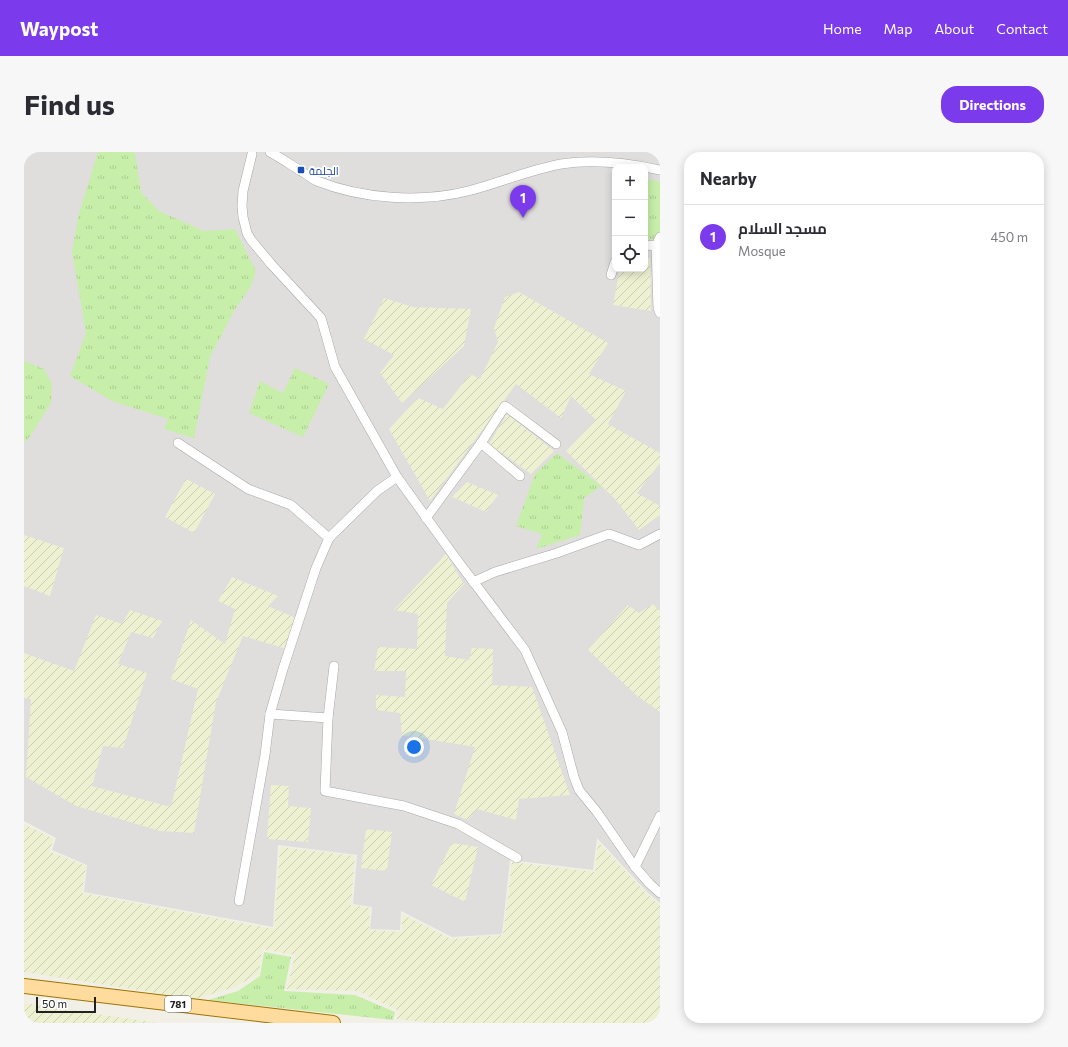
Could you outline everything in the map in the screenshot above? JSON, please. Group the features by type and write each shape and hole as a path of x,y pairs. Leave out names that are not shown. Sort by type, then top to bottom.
{"main road":[{"name":"781","path":"24,986 333,1023"},
{"name":"781","path":"24,995 259,1023"}],"street":[{"path":"270,152 315,180 345,190 371,195 414,198 435,197 467,191 525,173 561,164 602,162 622,164"},
{"path":"252,153 243,191 243,217 247,233 270,264 322,318 335,367 397,477 473,582 525,650 562,732 579,790 597,812 635,867 660,893"},
{"path":"648,168 660,170"},
{"path":"660,236 658,246 658,308 660,313"},
{"path":"648,245 658,246"},
{"path":"426,518 481,443 505,406 556,444"},
{"path":"178,443 248,489 291,505 329,538"},
{"path":"481,443 520,476"},
{"path":"240,901 265,755 270,714 316,568 329,538 377,490 397,477"},
{"path":"473,582 495,572 557,553 609,534 639,545 660,534"},
{"path":"334,666 328,718 325,791 404,806 458,824 517,858"},
{"path":"270,714 328,718"},
{"path":"635,867 660,816"}],"shaded area":[{"path":"24,152 660,152 660,903 647,892 597,838 593,870 510,860 502,934 452,937 401,911 400,930 370,929 372,907 353,904 357,855 278,845 273,927 84,892 87,865 52,850 56,838 24,821"}],"green space":[{"path":"98,152 135,153 141,192 159,211 204,231 235,229 256,271 250,288 235,309 210,357 194,438 164,429 168,419 112,401 70,376 86,333 72,252 78,217"},
{"path":"649,179 660,182 660,240 648,239"},
{"path":"648,258 650,258 651,311 613,305 619,272 648,272"},
{"path":"519,292 608,343 589,374 626,391 608,424 660,453 660,463 637,493 660,506 660,515 639,530 615,499 566,451 596,420 571,396 561,418 516,384 430,501 389,429 418,398 443,409 470,374 480,379 498,342 494,328 505,297"},
{"path":"384,298 413,307 471,309 464,346 402,403 380,373 394,355 364,339"},
{"path":"24,361 44,369 52,384 51,403 27,441 24,440"},
{"path":"295,368 329,384 303,437 249,413 260,381 283,393"},
{"path":"507,414 554,451 531,474 489,444"},
{"path":"557,453 601,486 584,498 580,535 536,549 542,534 516,526 535,474"},
{"path":"186,479 215,494 194,533 165,517"},
{"path":"467,482 498,495 486,512 452,497"},
{"path":"24,535 64,548 50,596 24,586"},
{"path":"446,554 464,584 447,603 445,656 469,660 472,648 493,649 492,685 532,687 570,795 519,799 516,820 477,809 468,820 454,814 475,747 402,735 400,713 376,710 376,695 405,697 406,671 374,671 378,647 417,649 418,614 394,610"},
{"path":"232,577 278,596 268,606 298,619 287,649 243,636 216,702 194,833 160,831 76,806 26,777 31,699 24,698 24,653 74,671 96,615 122,624 130,610 162,621 153,638 131,632 118,664 147,673 123,748 103,746 92,786 171,807 198,689 171,679 191,620 225,644 235,609 218,601"},
{"path":"653,604 660,611 660,712 636,695 588,650 628,605 639,613"},
{"path":"271,785 289,786 288,806 311,808 308,842 267,839"},
{"path":"24,824 54,839 49,851 86,866 82,893 274,929 280,847 355,856 351,905 370,908 369,930 402,932 402,914 451,939 503,935 512,862 595,872 598,842 646,893 660,905 660,1023 431,1023 397,1019 399,1011 358,991 287,989 295,955 262,949 259,973 235,987 195,999 24,972"},
{"path":"366,829 392,832 387,871 361,868"},
{"path":"452,843 478,847 465,902 431,885"},
{"path":"264,952 291,957 284,991 355,995 395,1012 393,1020 208,1000 238,991 260,976"},
{"path":"24,1003 157,1023 24,1023"}],"place":[{"name":"الجلمة","path":"301,170"},
{"name":"مسجد السلام","path":"523,218"}]}
